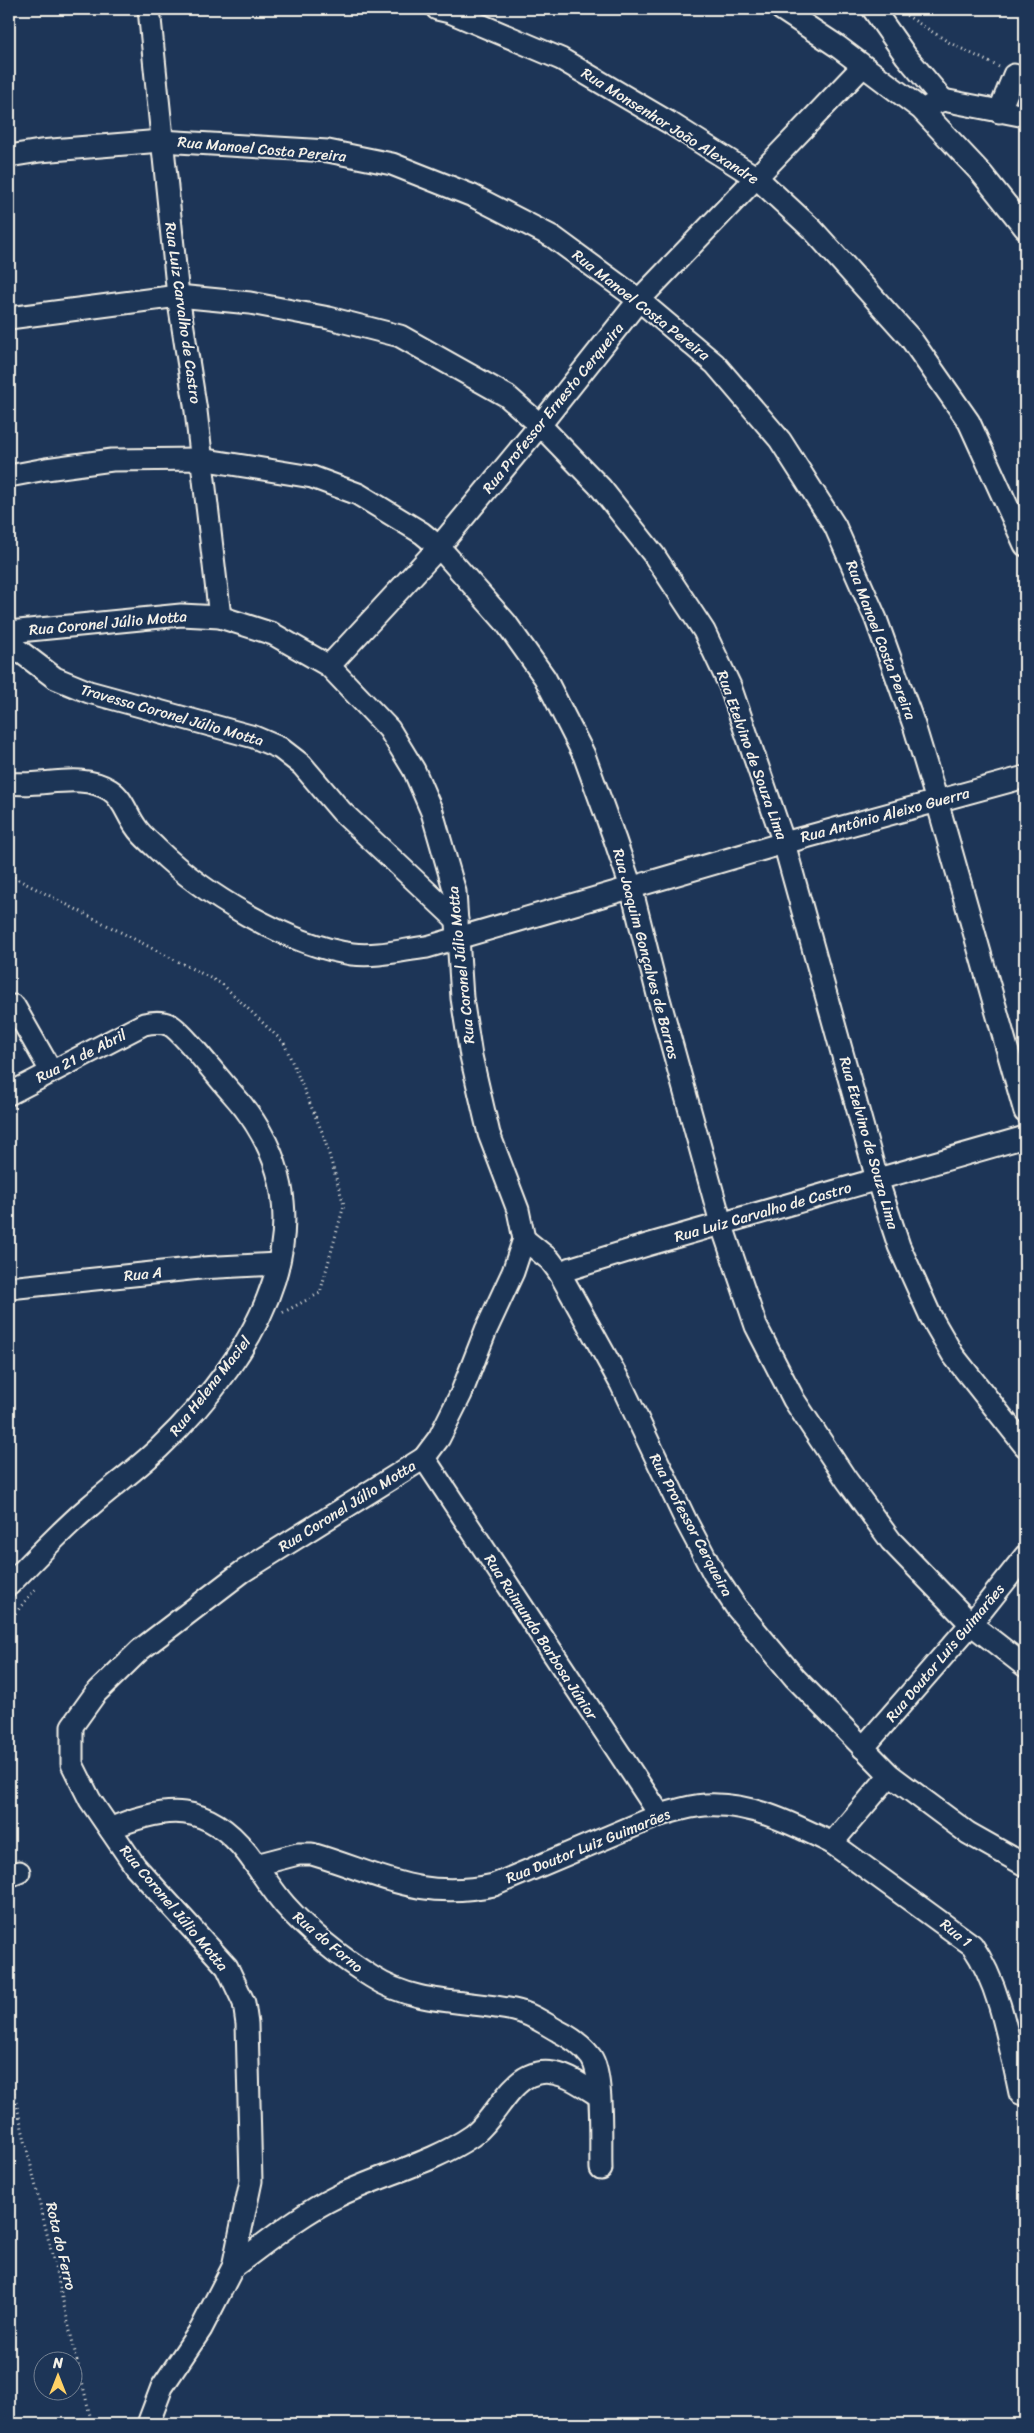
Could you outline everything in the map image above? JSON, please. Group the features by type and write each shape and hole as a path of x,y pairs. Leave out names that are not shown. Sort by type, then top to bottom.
{"street":[{"name":"Rua Luiz Carvalho de Castro","path":"149,9 178,296 196,410 200,460 220,618"},
{"name":"Rua Monsenhor João Alexandre","path":"437,9 450,12 560,59 670,123 757,178 813,230 911,339 969,422 1025,545"},
{"path":"781,9 837,46 921,109 982,174 1025,228"},
{"path":"873,9 906,56 943,100"},
{"name":"Rua Professor Ernesto Cerqueira","path":"329,666 439,547 540,426 639,300 863,66"},
{"path":"1000,112 1014,75"},
{"path":"921,109 943,100 1025,116"},
{"name":"Rua Manoel Costa Pereira","path":"9,156 40,151 161,140 328,151 392,164 473,196 554,237 639,300 715,364 780,440 835,526 876,619 914,725 937,801 1025,1112"},
{"name":"Rua Etelvino de Souza Lima","path":"9,318 178,296 250,303 329,318 400,336 506,396 540,426 601,488 648,548 704,631 730,686 784,843 878,1180 899,1246 931,1317 953,1355 1025,1446"},
{"name":"Rua Joaquim Gonçalves de Barros","path":"9,476 112,460 200,460 312,476 358,494 422,533 439,547 506,623 545,678 584,755 631,887 660,1004 721,1223 756,1326 794,1400 846,1479 891,1541 971,1624 1025,1666"},
{"name":"Rua Coronel Júlio Motta","path":"9,632 181,615 220,618 273,634 329,666 389,730 414,770 432,812 452,883 462,998 471,1056 489,1134 518,1210 524,1239 513,1272 486,1330 460,1394 439,1438 424,1458 242,1572 140,1650 95,1694 72,1726 72,1764 90,1800 135,1866 227,1967 244,2003 247,2032 251,2181 233,2267 201,2329 162,2387 148,2424"},
{"name":"Travessa Coronel Júlio Motta","path":"9,643 55,678 89,692 254,737 280,748 302,765 342,812 457,929"},
{"name":"Rua Antônio Aleixo Guerra","path":"9,783 80,781 111,790 123,803 136,827 179,867 257,920 314,946 352,954 374,955 427,946 457,929 631,887 1025,777"},
{"path":"14,1006 51,1071"},
{"name":"Rua 21 de Abril","path":"9,1094 131,1030 155,1022"},
{"name":"Rua Helena Maciel","path":"9,1585 90,1506 134,1470 192,1413 235,1360 255,1328 268,1301 278,1264 283,1235 283,1204 279,1177 270,1152 240,1102 183,1037 172,1026 155,1022"},
{"name":"Rua Luiz Carvalho de Castro","path":"559,1272 721,1223 1025,1137"},
{"name":"Rua Professor Cerqueira","path":"524,1239 550,1260 559,1272 621,1384 641,1431 714,1574 736,1607 795,1678 890,1775 968,1833 1025,1865"},
{"name":"Rua A","path":"9,1288 200,1268 278,1264"},
{"name":"Rua Raimundo Barbosa Júnior","path":"424,1458 660,1815"},
{"name":"Rua Doutor Luis Guimarães","path":"863,1748 971,1624 1025,1556"},
{"path":"832,1843 890,1775"},
{"name":"Rua Doutor Luiz Guimarães","path":"256,1864 298,1854 312,1854 419,1888 451,1891 473,1889 494,1885 660,1815 688,1807 707,1805 744,1810 788,1821 832,1843"},
{"name":"Rua do Forno","path":"110,1829 132,1819 167,1812 199,1814 231,1834 256,1864 284,1904 311,1931 350,1963 378,1982 422,1998 516,2010 536,2018 570,2037 590,2056 599,2078 601,2168"},
{"name":"Rua 1","path":"832,1843 972,1944 985,1963 1004,2022 1023,2100"},
{"path":"233,2267 305,2215 336,2197 437,2154 472,2136 486,2124 518,2084 530,2075 559,2074 574,2080 599,2096"}],"path":[{"path":"897,9 950,43 1014,75"},
{"name":"Rota do Ferro","path":"9,2073 92,2424"}]}
